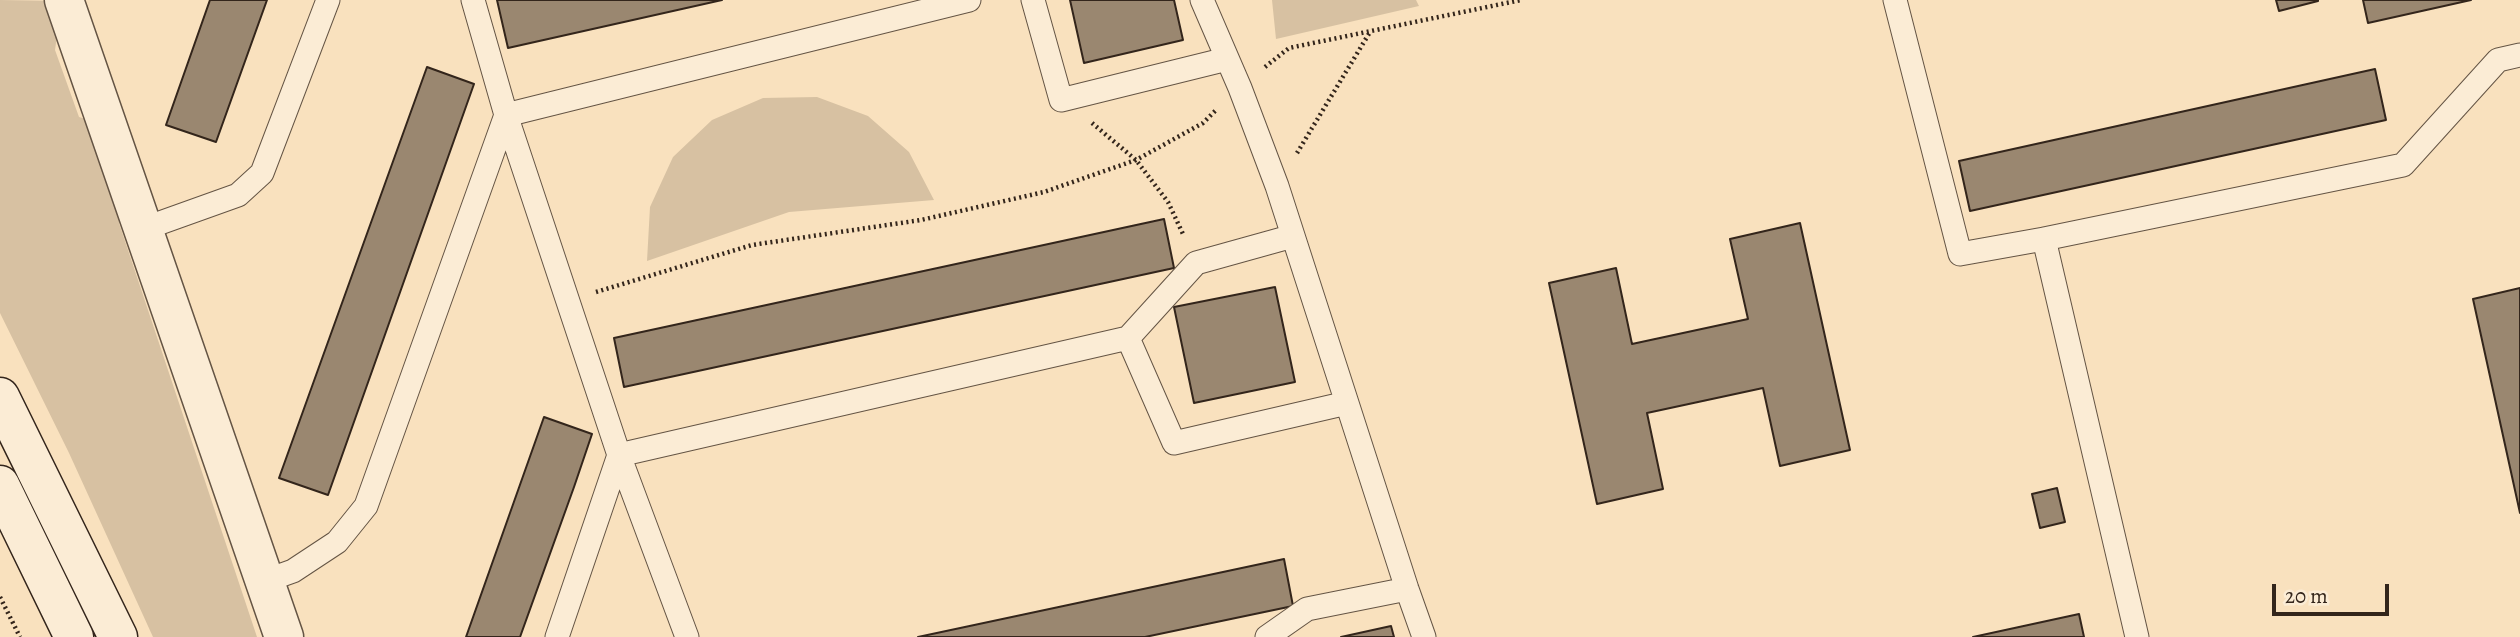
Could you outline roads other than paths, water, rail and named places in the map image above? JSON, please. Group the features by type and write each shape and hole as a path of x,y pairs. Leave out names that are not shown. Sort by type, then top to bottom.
{"street":[{"path":"64,0 284,637"},
{"path":"0,397 118,637"},
{"path":"0,485 74,637"}],"lane":[{"path":"143,229 238,195 262,173 328,0"},
{"path":"473,0 506,115 619,455 687,637"},
{"path":"506,115 969,0"},
{"path":"1033,0 1061,100 1227,58"},
{"path":"1202,0 1240,88 1277,187 1424,637"},
{"path":"1901,1 1960,254 2403,166 2498,60 2520,55"},
{"path":"265,581 293,571 337,542 366,506 506,115"},
{"path":"619,455 1128,338 1196,263 1293,236"},
{"path":"2044,239 2137,637"},
{"path":"1128,338 1174,443 1347,403"},
{"path":"557,637 619,455"},
{"path":"1266,637 1307,609 1407,589"}]}
